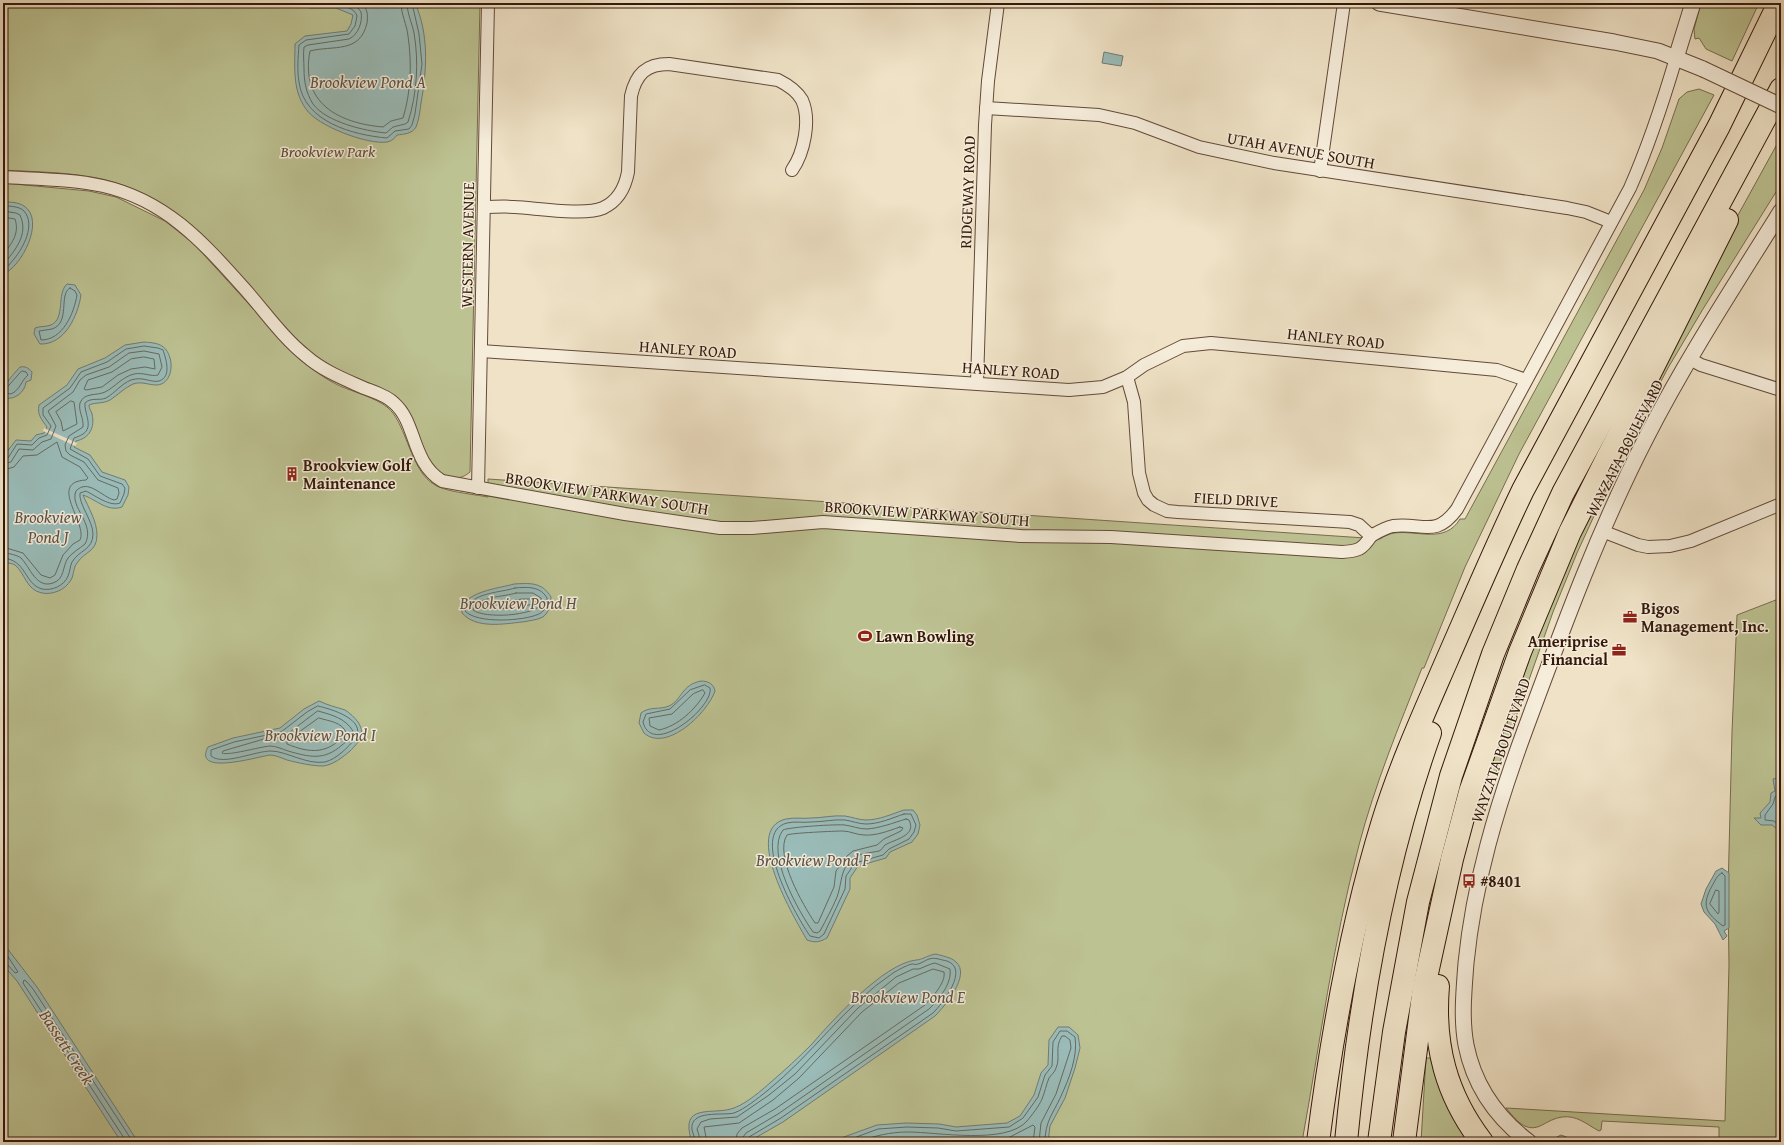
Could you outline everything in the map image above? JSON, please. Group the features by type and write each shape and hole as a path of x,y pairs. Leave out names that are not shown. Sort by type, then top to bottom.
{"highway":[{"path":"1318,1142 1332,1043 1344,976 1383,822 1414,735 1501,536 1548,441 1719,126 1779,3"},
{"path":"1379,1142 1394,1032 1418,902 1451,776 1493,654 1528,569 1563,492 1781,89"},
{"path":"1404,1142 1424,987 1452,859 1470,792 1520,652 1570,532 1722,228 1768,140 1781,107"},
{"path":"1346,1142 1354,1067 1368,978 1396,846 1428,740 1501,536"},
{"path":"1482,1142 1470,1126 1447,1078 1437,1036 1437,1002 1440,971 1456,881 1495,721"},
{"path":"1417,1045 1421,1084 1417,1142"},
{"path":"1462,1110 1492,1142"}],"street":[{"name":"WESTERN AVENUE","path":"478,488 488,3"},
{"name":"RIDGEWAY ROAD","path":"977,383 986,108 998,3"},
{"path":"1320,171 1344,3"},
{"path":"1379,3 1614,42 1658,51 1703,69 1781,107"},
{"path":"1371,536 1383,529 1393,526 1436,526 1444,523 1457,509 1630,188 1646,152 1693,3"},
{"path":"484,207 512,207 586,212 600,209 611,203 621,194 626,183 628,172 631,96 634,84 640,73 653,66 661,64 778,80 792,88 802,101 806,118 804,147 799,160 792,170"},
{"name":"UTAH AVENUE SOUTH","path":"986,108 1099,115 1135,123 1199,147 1274,163 1567,208 1586,212 1611,222"},
{"name":"BROOKVIEW PARKWAY SOUTH","path":"3,177 103,186 152,204 171,217 203,242 304,355 332,374 381,395 395,404 407,424 425,465 442,481 625,514 734,529 823,522 1021,536 1111,537 1342,552 1360,550 1365,546 1371,536"},
{"name":"WAYZATA BOULEVARD","path":"1529,1142 1514,1131 1502,1119 1482,1088 1471,1063 1464,1025 1463,1003 1467,956 1481,871 1501,798 1563,626 1602,531 1647,436 1690,359 1781,211"},
{"name":"HANLEY ROAD","path":"481,351 1069,390 1103,387 1127,377 1144,365 1183,346 1211,343 1497,370 1526,380"},
{"path":"1690,359 1701,365 1781,390"},
{"name":"FIELD DRIVE","path":"1127,377 1134,402 1140,484 1148,500 1154,505 1167,511 1178,512 1350,522 1359,525 1371,536"},
{"path":"1602,531 1638,545 1648,547 1670,546 1691,541 1781,504"}],"green space":[{"name":"Brookview Park","path":"3,3 480,3 470,472 461,477 454,478 441,473 434,467 428,459 413,420 400,403 383,389 340,370 311,352 281,323 221,253 207,239 192,225 159,202 123,185 102,179 65,174 3,170"},
{"path":"1701,3 1759,3 1732,61 1706,49 1699,38 1695,39 1694,29"},
{"path":"1699,89 1714,95 1519,454 1465,567 1424,668 1422,668 1388,755 1365,822 1342,918 1334,955 1302,1142 3,1142 3,183 89,191 116,197 165,221 194,244 299,359 340,386 365,395 387,407 398,422 413,456 426,478 444,489 455,492 488,497 488,479 1380,539 1394,533 1439,534 1454,527 1460,519 1465,519 1644,190 1662,148 1679,99 1687,92"},
{"path":"1781,137 1781,184 1668,368 1623,453 1577,553 1553,612 1496,773 1489,770 1544,605 1727,235"},
{"path":"1781,598 1781,1142 1719,1142 1719,1127 1602,1121 1601,1130 1599,1131 1572,1117 1556,1118 1531,1128 1521,1124 1506,1108 1725,1121 1729,965 1728,892 1737,615"},
{"path":"1426,1058 1436,1058 1476,1142 1421,1142"},
{"path":"1561,1135 1569,1138 1572,1142 1553,1142 1555,1138"}],"water":[{"name":"Brookview Pond A","path":"304,3 415,3 423,27 426,52 425,78 419,118 416,127 412,131 397,135 387,142 368,140 331,128 321,122 306,109 298,94 296,86 295,44 305,36 347,31 351,24 353,15 336,8 309,8"},
{"path":"1104,52 1123,56 1121,66 1102,63"},
{"path":"3,202 17,203 24,206 30,213 33,222 32,232 23,254 10,270 3,274"},
{"path":"67,284 75,285 81,295 73,320 69,327 57,340 40,344 34,334 35,328 49,326 56,322 60,312 62,294"},
{"name":"Brookview Pond J","path":"144,342 160,345 168,353 171,362 171,371 168,379 157,385 136,383 127,387 110,400 89,405 93,419 92,427 88,435 81,440 76,441 74,447 90,455 102,472 125,480 129,487 128,495 122,507 112,508 102,505 83,495 96,525 97,535 95,545 77,563 71,580 65,587 50,593 42,593 37,591 29,585 15,565 3,562 3,457 16,440 31,441 36,435 44,433 47,427 39,415 39,405 67,385 78,369 105,358 125,345"},
{"path":"20,367 28,368 32,372 31,380 26,382 22,392 12,398 5,398 4,390 6,385"},
{"name":"Brookview Pond H","path":"514,584 535,584 544,588 551,597 551,603 548,611 543,617 535,620 507,624 490,624 475,621 462,613 463,606 467,600 474,596 491,589"},
{"path":"701,681 710,683 715,691 711,700 696,719 675,734 664,738 653,738 644,733 639,723 641,713 651,709 669,706 677,700 689,686"},
{"name":"Brookview Pond I","path":"319,701 347,711 358,722 361,730 360,738 356,744 350,751 334,762 323,766 305,764 270,755 229,763 218,763 210,761 206,756 208,747 233,738 280,728 304,709"},
{"path":"1781,771 1781,832 1772,825 1761,825 1754,818 1761,818 1760,813 1770,802 1771,793 1775,791 1773,779 1779,778 1778,773"},
{"name":"Brookview Pond F","path":"904,810 913,810 917,815 920,825 918,834 912,842 890,852 886,858 858,866 850,878 850,889 827,938 817,942 807,940 792,914 775,875 770,856 769,839 773,826 789,818 848,816 863,820 871,820"},
{"path":"1722,868 1729,873 1729,928 1724,931 1727,936 1723,940 1715,924 1704,912 1701,904 1706,889 1716,871"},
{"name":"Bassett Creek","path":"3,943 37,987 138,1142 122,1142 116,1134 17,981 3,965"},
{"name":"Brookview Pond E","path":"936,954 954,960 960,968 960,975 959,982 955,990 945,1005 935,1016 783,1122 748,1142 692,1142 689,1129 690,1121 694,1115 708,1111 734,1108 749,1100 811,1045 845,1008 874,982 889,971 903,964"},
{"path":"1058,1027 1069,1027 1078,1035 1080,1048 1065,1098 1050,1126 1048,1142 830,1142 877,1125 906,1123 939,1124 956,1127 1007,1123 1020,1116 1034,1095 1041,1073 1048,1065 1049,1040"}],"pier":[{"path":"44,428 77,443 75,446 43,431"}],"place":[{"name":"Brookview Golf Maintenance","path":"292,474"},
{"name":"Bigos Management, Inc.","path":"1630,617"},
{"name":"Lawn Bowling","path":"865,636"},
{"name":"Ameriprise Financial","path":"1619,650"},
{"name":"#8401","path":"1469,881"}]}
